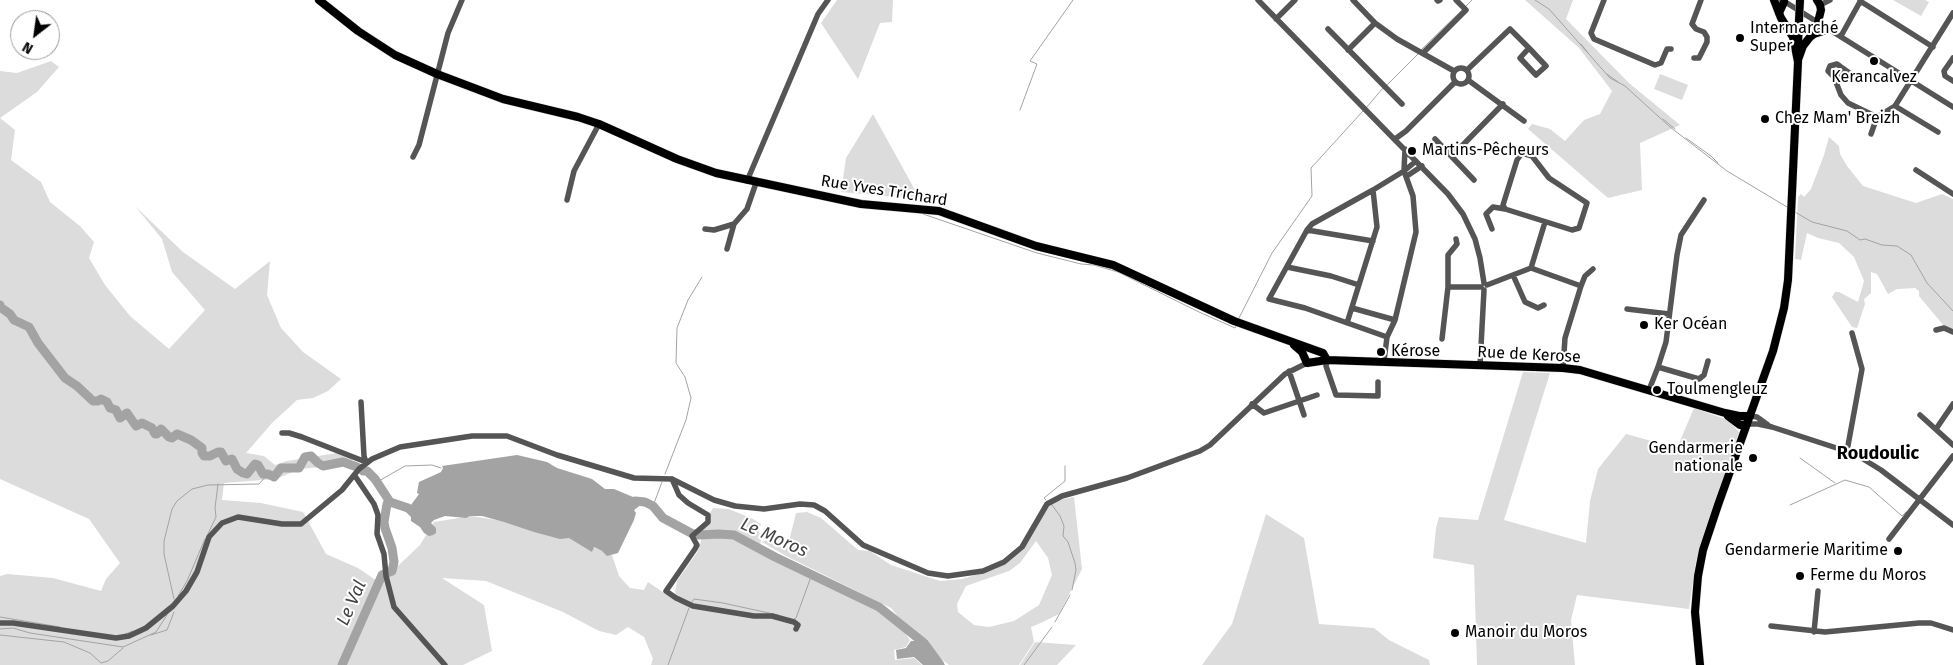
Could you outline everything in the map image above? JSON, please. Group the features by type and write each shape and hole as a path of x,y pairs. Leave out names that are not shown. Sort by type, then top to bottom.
{"main road":[{"name":"Rue Yves Trichard","path":"319,0 373,42 395,55 437,74 503,99 599,124 698,167 747,181 861,204 939,211 1036,246 1113,266 1234,321 1307,348"},
{"path":"1774,0 1793,37 1798,62"},
{"path":"1700,665 1695,622 1697,587 1703,550 1763,380 1779,329 1788,280 1800,0"},
{"path":"1779,13 1783,1"},
{"path":"1818,22 1820,18 1819,3"},
{"path":"1798,62 1803,46 1810,37 1829,29"},
{"path":"1292,343 1302,352 1308,362"},
{"path":"1307,348 1311,354 1308,362"},
{"path":"1307,348 1322,353 1327,360"},
{"name":"Rue de Kerose","path":"1308,362 1327,360 1384,361 1563,368 1598,374 1748,420"}],"street":[{"path":"413,157 418,145 448,33 462,0"},
{"path":"747,181 818,14 828,0"},
{"path":"1258,0 1422,166 1448,194 1463,214 1478,250 1484,286 1480,365"},
{"path":"1276,19 1295,0"},
{"path":"1423,53 1466,10 1456,0"},
{"path":"1604,0 1591,33 1594,39 1655,65 1661,63 1667,49 1671,49"},
{"path":"1694,58 1699,58 1707,42 1704,32 1696,29 1692,24 1701,0"},
{"path":"1819,3 1830,0"},
{"path":"1356,1 1375,23 1398,39 1454,71"},
{"path":"1783,1 1953,106"},
{"path":"1840,36 1861,1 1933,47"},
{"path":"1871,134 1877,117 1896,106 1953,13"},
{"path":"1348,50 1375,23"},
{"path":"1328,29 1402,104"},
{"path":"1467,70 1510,29 1529,48 1546,66 1536,76 1520,58 1529,48"},
{"path":"1953,58 1944,71 1945,76 1953,81"},
{"path":"1858,79 1837,64 1830,66 1829,73 1834,77 1837,88 1848,103 1877,117"},
{"path":"1461,67 1467,70 1469,74 1468,80 1462,84 1455,82 1452,76 1454,71 1461,67"},
{"path":"1834,77 1841,74 1841,68"},
{"path":"1468,80 1524,121"},
{"path":"1394,139 1406,131 1455,82"},
{"path":"1452,156 1503,104"},
{"path":"1896,106 1938,132"},
{"path":"567,200 574,171 599,124"},
{"path":"1435,139 1474,180"},
{"path":"1384,361 1388,337 1395,320 1416,232 1413,196 1405,174 1405,150"},
{"path":"1492,229 1486,214 1493,208 1505,209 1575,230 1579,228 1587,203 1550,178 1532,156 1520,154 1503,205 1505,209"},
{"path":"1405,174 1416,161"},
{"path":"1388,337 1305,308 1268,299 1312,224 1373,190 1422,166"},
{"path":"1916,170 1953,194"},
{"path":"727,249 734,224 746,209 756,183"},
{"path":"1347,323 1378,227 1373,190"},
{"path":"1649,390 1666,342 1681,235 1704,200"},
{"path":"1532,268 1545,222"},
{"path":"705,229 714,230 734,224"},
{"path":"1307,230 1373,241"},
{"path":"1442,339 1448,286 1448,255 1457,244 1456,239"},
{"path":"1287,267 1331,276 1359,285"},
{"path":"1448,286 1484,286 1532,268 1581,286"},
{"path":"1563,368 1565,338 1585,276 1593,269"},
{"path":"1513,275 1525,302 1538,308 1544,305"},
{"path":"1352,308 1395,320"},
{"path":"1627,309 1669,314"},
{"path":"1936,330 1944,328 1953,332"},
{"path":"1847,451 1862,366 1852,333"},
{"path":"1327,360 1326,366 1336,395 1378,396 1378,382"},
{"path":"1658,367 1699,378 1704,375 1708,361"},
{"path":"0,623 13,623 116,638 129,636 146,628 172,606 186,591 197,572 210,537 222,523 238,517 282,524 301,524 342,490 366,462 400,447 472,436 507,436 557,455 634,478 672,479 714,500 735,506 764,509 800,504 820,507 863,545 928,573 948,576 983,571 1004,562 1022,547 1047,504 1055,499 1127,478 1200,451 1210,445 1289,370 1308,362"},
{"path":"1289,370 1304,415"},
{"path":"1252,404 1264,413 1318,395"},
{"path":"361,402 366,462"},
{"path":"1936,428 1953,404"},
{"path":"1920,416 1936,428 1953,445"},
{"name":"Rue de Kerose","path":"1748,420 1847,451 1873,464 1953,525"},
{"path":"282,434 289,433 302,437 366,462"},
{"path":"1890,539 1953,456"},
{"path":"354,476 374,504 378,515 377,534 384,554 385,573 394,607 445,665"},
{"path":"672,479 679,495 708,515 707,523 695,534 697,546 666,591 694,606 754,616 772,616 794,622 798,625 796,629"},
{"path":"1814,632 1818,591"},
{"path":"1771,626 1814,632 1830,632 1919,622 1953,630"}],"shaded area":[{"path":"837,0 893,0 892,22 880,23 858,79 821,23"},
{"path":"1525,0 1573,0 1566,19 1629,83 1680,125 1640,143 1642,190 1608,198 1528,129 1532,124 1550,129 1565,141 1584,120 1600,114 1612,91 1579,48"},
{"path":"1893,0 1925,0 1929,2 1921,16"},
{"path":"51,61 59,67 37,92 0,118 0,71 17,73"},
{"path":"1660,74 1688,85 1682,100 1654,89"},
{"path":"873,114 920,199 841,192 846,158"},
{"path":"0,118 15,130 11,160 41,182 50,202 80,226 94,242 89,258 105,285 130,316 169,349 205,310 172,272 162,239 135,206 183,252 235,289 270,261 267,295 281,328 303,352 341,379 328,391 313,398 297,400 272,423 246,453 264,456 275,465 287,461 343,452 355,458 343,465 300,469 276,479 224,483 222,500 261,503 303,512 326,554 358,568 380,583 420,545 434,522 471,516 522,524 569,537 612,555 619,576 630,588 644,590 648,582 679,603 675,592 677,581 698,551 704,523 713,508 729,509 761,524 759,551 808,570 837,589 860,597 890,613 910,640 906,647 894,650 895,660 914,658 922,665 651,665 653,659 644,637 628,627 616,635 599,631 563,612 486,581 442,578 484,605 492,651 463,665 0,665 0,576 7,574 53,578 101,591 106,579 120,563 89,519 0,479"},
{"path":"1829,137 1839,146 1840,154 1847,166 1863,186 1916,203 1942,194 1953,199 1953,329 1944,326 1919,296 1919,291 1915,288 1897,289 1888,294 1877,274 1871,272 1871,293 1864,299 1865,304 1857,328 1852,327 1832,297 1835,292 1839,292 1858,302 1864,281 1854,257 1839,243 1807,233 1801,260 1795,259 1798,197 1801,194 1804,197 1811,189"},
{"path":"1523,372 1550,373 1504,520 1586,543 1590,501 1598,469 1626,434 1677,448 1694,408 1728,420 1739,432 1696,561 1689,609 1577,595 1571,620 1575,665 1477,665 1474,565 1433,558 1439,517 1478,520"},
{"path":"517,455 547,462 557,468 592,479 605,489 614,489 645,502 634,510 636,513 634,520 618,553 607,556 594,547 592,552 569,538 560,539 482,516 466,518 445,516 434,520 431,523 436,528 436,533 429,536 411,521 411,517 397,503 399,501 411,505 419,494 417,493 419,482 441,472 442,466"},
{"path":"1074,497 1082,569 1059,614 1031,627 1034,642 1019,665 949,665 911,632 891,608 788,557 762,542 771,538 789,541 796,513 807,512 821,518 858,550 870,551 891,565 940,581 962,579 995,569 1016,554 1042,510 1059,500","holes":["1036,541 1048,558 1052,575 1039,605 1014,621 989,627 974,625 958,612 957,604 966,586 1009,571 1020,563"]},
{"path":"1266,514 1304,538 1319,624 1374,628 1389,640 1429,660 1430,665 1202,665 1232,624"},
{"path":"911,641 916,641 945,665 923,665 914,657 897,659 896,650 906,648"},
{"path":"1035,642 1076,645 1057,665 1020,665"}],"waterway":[{"path":"1020,110 1037,64 1030,61 1073,0"},
{"path":"1466,6 1472,0"},
{"path":"1535,0 1549,9 1610,78 1625,86 1670,127 1727,171 1787,207"},
{"path":"1421,50 1463,9"},
{"path":"1581,44 1588,53"},
{"path":"1386,86 1419,53"},
{"path":"1607,74 1618,82"},
{"path":"1366,108 1383,88"},
{"path":"1239,318 1272,253 1312,196 1311,168 1363,111"},
{"path":"1663,119 1675,129"},
{"path":"1686,138 1718,163"},
{"path":"855,199 868,201"},
{"path":"1795,212 1812,222 1847,231 1860,240 1865,239 1882,245 1897,246 1911,255 1927,283 1953,311"},
{"path":"923,214 1037,253 1118,272 1235,328 1237,324"},
{"path":"665,474 686,420 691,398 685,377 676,363 677,328 688,300 702,277"},
{"name":"Le Moros","path":"0,305 14,320 29,327 38,343 65,378 93,401 101,399 107,402 110,408 116,410 120,418 127,413 136,426 142,423 152,428 155,434 161,429 169,437 172,438 177,434 191,440 202,448 204,456 221,452 226,461 232,459 237,469 247,474 255,464 258,465 263,474 274,477 281,468 299,468 305,457 311,456 323,466 343,462 357,467"},
{"path":"1800,458 1835,483"},
{"path":"377,482 405,466 432,465 441,468"},
{"path":"1046,500 1044,498 1065,481 1065,466"},
{"name":"Le Moros","path":"363,471 367,471 375,479 390,502 408,508"},
{"path":"174,599 164,554 164,541 172,509 177,501 192,489 208,485 259,484 268,474"},
{"path":"1790,505 1845,480 1869,487 1902,516 1906,512"},
{"path":"653,506 662,482"},
{"path":"207,536 216,517 215,508 218,484"},
{"name":"Le Moros","path":"635,501 645,502 653,506 663,518 691,533 699,535 734,535 879,607 924,643 940,665"},
{"name":"Le Val","path":"342,665 382,575 392,571 394,562 392,548 384,522 387,504 390,502"},
{"path":"1052,505 1064,526 1063,536 1068,542 1075,563 1076,570 1072,590"},
{"path":"178,596 187,581 205,539"},
{"path":"794,619 812,574"},
{"path":"1055,622 1070,595"},
{"path":"692,602 694,599 723,603 778,615"},
{"path":"668,665 689,608"},
{"path":"151,635 167,630 174,612"},
{"path":"0,629 13,628 30,633 123,647 156,632 167,615"},
{"path":"0,617 60,627"},
{"path":"1024,665 1052,627"},
{"path":"125,634 133,631"},
{"path":"0,635 64,642 90,653 101,663 108,661 123,648"}],"place":[{"name":"Intermarché Super","path":"1740,38"},
{"name":"Kerancalvez","path":"1874,61"},
{"name":"Chez Mam' Breizh","path":"1765,119"},
{"name":"Martins-Pêcheurs","path":"1412,151"},
{"name":"Ker Océan","path":"1644,325"},
{"name":"Kérose","path":"1381,352"},
{"name":"Toulmengleuz","path":"1657,390"},
{"name":"Gendarmerie nationale","path":"1753,458"},
{"name":"Gendarmerie Maritime","path":"1898,551"},
{"name":"Ferme du Moros","path":"1800,576"},
{"name":"Manoir du Moros","path":"1455,633"}],"district":[{"name":"Roudoulic","path":"1878,454"}]}
